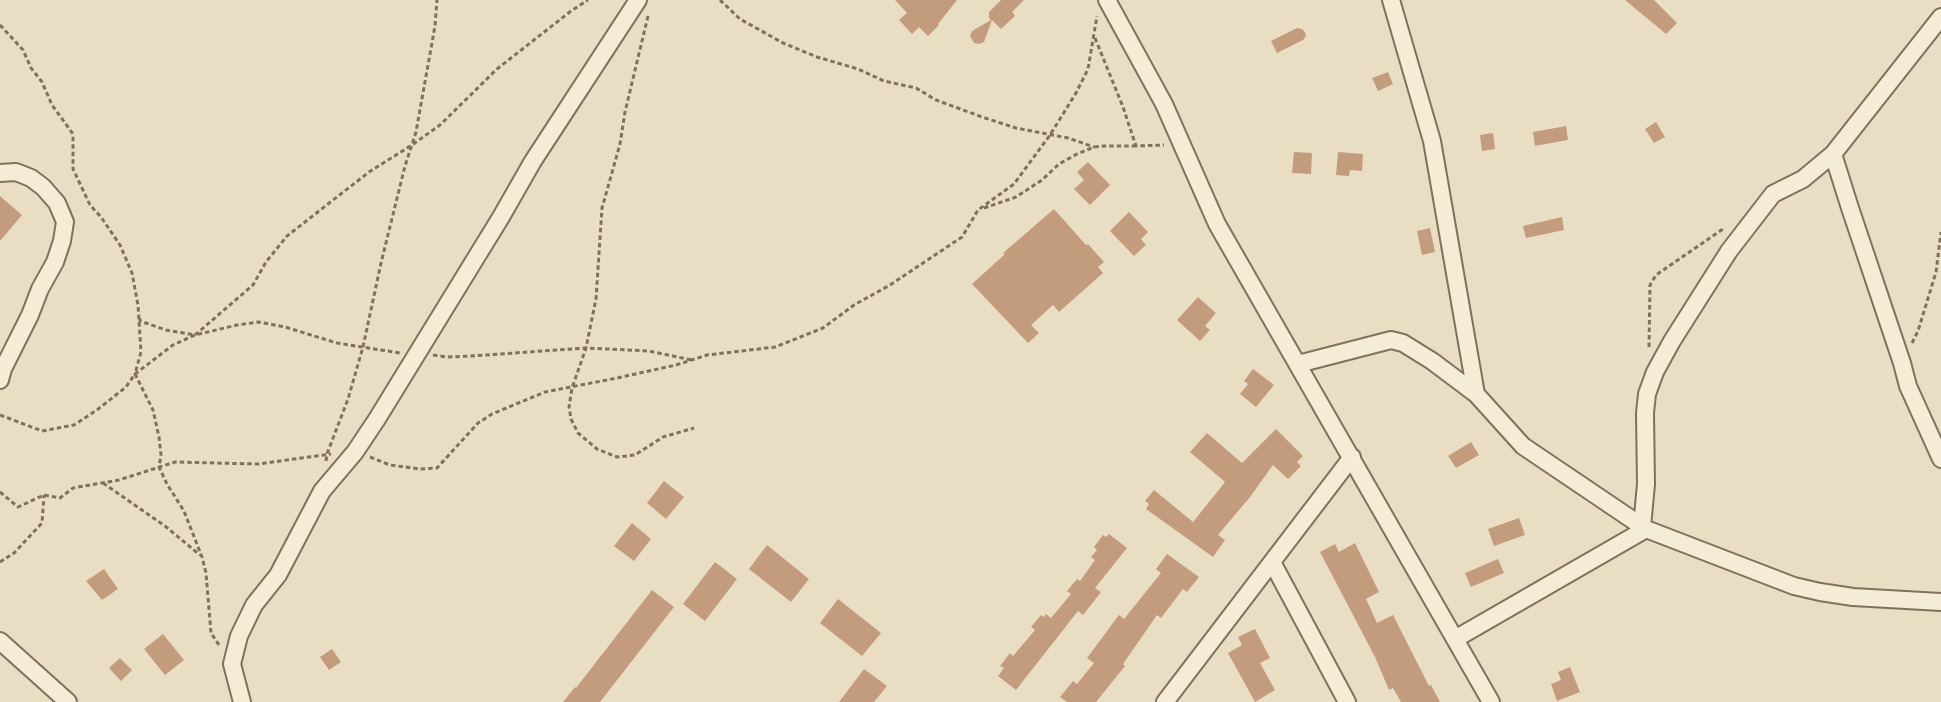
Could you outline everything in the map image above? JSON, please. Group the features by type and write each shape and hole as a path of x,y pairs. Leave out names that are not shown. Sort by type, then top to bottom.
{"street":[{"path":"1391,0 1432,141 1476,394"},
{"path":"1103,4 1164,104 1217,224 1491,702"},
{"path":"242,702 232,663 239,636 254,605 278,575 322,491 355,452 501,217 533,160 644,5"},
{"path":"1644,528 1647,394 1655,372 1672,341 1730,251 1773,194 1803,179 1833,154 1941,17"},
{"path":"1833,154 1908,386 1941,459"},
{"path":"0,173 16,172 43,186 57,203 64,222 62,241 55,262 40,289 0,380"},
{"path":"1298,364 1391,340 1403,343 1432,361 1476,394 1523,446 1644,528 1794,586 1853,597 1941,602"},
{"path":"1165,702 1352,457"},
{"path":"1455,639 1644,528"},
{"path":"1272,562 1347,702"},
{"path":"0,641 68,702"}],"path":[{"path":"326,463 363,347 381,263 412,146 429,64 437,0"},
{"path":"0,26 23,50 31,68 42,82 52,105 73,134 73,169 90,205 120,244 132,273 140,321 166,330 195,335 253,285 266,262 287,236 369,172 412,146 440,125 497,69 588,0"},
{"path":"720,0 740,19 783,43 817,57 858,69 884,81 916,88 936,100 982,117 1016,128 1068,138 1094,147 1174,146 1186,152"},
{"path":"0,492 18,507 44,495 60,498 73,488 104,483 175,462 258,464 355,452 390,465 420,469 437,468 478,423 492,414 545,392 676,365 707,356 738,350 775,347 823,328 854,305 890,285 962,237 978,210 1014,184 1050,135 1088,69 1103,4"},
{"path":"644,5 633,83 620,144 602,208 596,300 586,348 572,388 569,406 578,433 597,449 617,457 635,455 663,437 694,428"},
{"path":"1094,37 1123,107 1136,146"},
{"path":"978,210 1016,197 1042,180 1059,165 1094,147"},
{"path":"1648,357 1650,285 1656,275 1731,224"},
{"path":"1902,363 1918,331 1936,272 1941,232"},
{"path":"0,415 42,430 74,425 98,410 119,393 135,374 141,352 138,305"},
{"path":"135,374 153,410 161,455 159,467 184,511 202,557 206,573 211,633 232,663"},
{"path":"104,483 165,526 202,557"},
{"path":"0,562 14,552 42,523 44,495"}],"building":[{"path":"895,0 957,0 928,36 919,27 912,34 899,20 907,13"},
{"path":"1001,0 1024,0 1012,12 1015,16 1001,29 992,20 984,42 974,43 970,36 972,31 991,20 989,12"},
{"path":"1625,0 1654,0 1677,23 1666,34"},
{"path":"1297,28 1305,32 1306,36 1303,40 1277,53 1271,41"},
{"path":"1388,72 1393,84 1378,91 1372,78"},
{"path":"1656,122 1665,137 1654,143 1645,129"},
{"path":"1566,126 1568,140 1535,146 1533,132"},
{"path":"1493,133 1495,149 1482,151 1480,135"},
{"path":"1294,152 1312,153 1311,174 1292,173"},
{"path":"1338,152 1363,154 1362,171 1350,170 1349,176 1336,175"},
{"path":"1088,162 1110,185 1090,205 1074,189 1084,180 1077,172"},
{"path":"0,196 22,215 0,241"},
{"path":"1054,209 1104,262 1098,267 1103,273 1059,312 1053,305 1031,325 1039,333 1028,343 972,284 1005,254 1003,253"},
{"path":"1129,212 1148,232 1141,239 1146,245 1134,256 1110,231"},
{"path":"1562,217 1564,230 1526,238 1523,226"},
{"path":"1430,228 1435,252 1422,255 1417,231"},
{"path":"1198,297 1216,313 1205,326 1210,330 1200,341 1177,320"},
{"path":"1253,369 1274,385 1256,407 1240,394 1248,384 1244,381"},
{"path":"1276,429 1303,456 1297,462 1301,466 1288,479 1273,465 1218,535 1225,540 1213,557 1146,509 1149,504 1145,501 1154,490 1193,522 1225,482 1190,452 1207,433 1242,463"},
{"path":"1471,442 1479,455 1456,468 1448,456"},
{"path":"664,481 684,497 666,519 647,503"},
{"path":"1519,518 1525,535 1494,546 1488,529"},
{"path":"632,523 651,539 634,561 614,546"},
{"path":"1109,534 1127,548 1095,588 1101,592 1083,615 1078,611 1016,690 998,676 1004,668 1000,666 1010,653 1013,656 1035,630 1031,627 1041,615 1044,617 1046,614 1051,618 1071,594 1067,591 1077,579 1080,581 1095,560 1091,557 1097,550 1094,547 1103,535 1106,537"},
{"path":"1355,543 1379,592 1366,599 1377,623 1393,615 1429,686 1431,685 1440,702 1401,702 1393,688 1389,690 1375,657 1320,552 1335,544 1339,552"},
{"path":"767,545 809,579 791,602 749,569"},
{"path":"1167,554 1199,577 1187,592 1183,589 1161,618 1157,615 1123,664 1125,666 1096,702 1067,702 1060,697 1073,681 1077,684 1094,663 1087,658 1119,615 1124,619 1161,573 1156,569"},
{"path":"1498,559 1504,573 1471,587 1465,573"},
{"path":"715,562 737,579 705,621 683,604"},
{"path":"104,569 118,589 102,600 86,581"},
{"path":"652,590 674,607 600,702 563,702 576,688"},
{"path":"838,599 881,633 862,656 820,623"},
{"path":"1255,629 1270,658 1260,663 1275,690 1255,702 1228,653 1242,645 1238,637"},
{"path":"163,634 184,660 165,675 144,649"},
{"path":"332,649 341,662 329,670 320,657"},
{"path":"120,658 132,670 121,681 109,668"},
{"path":"1570,667 1580,692 1557,701 1551,684 1561,680 1558,672"},
{"path":"864,669 887,686 874,702 839,702"}]}
